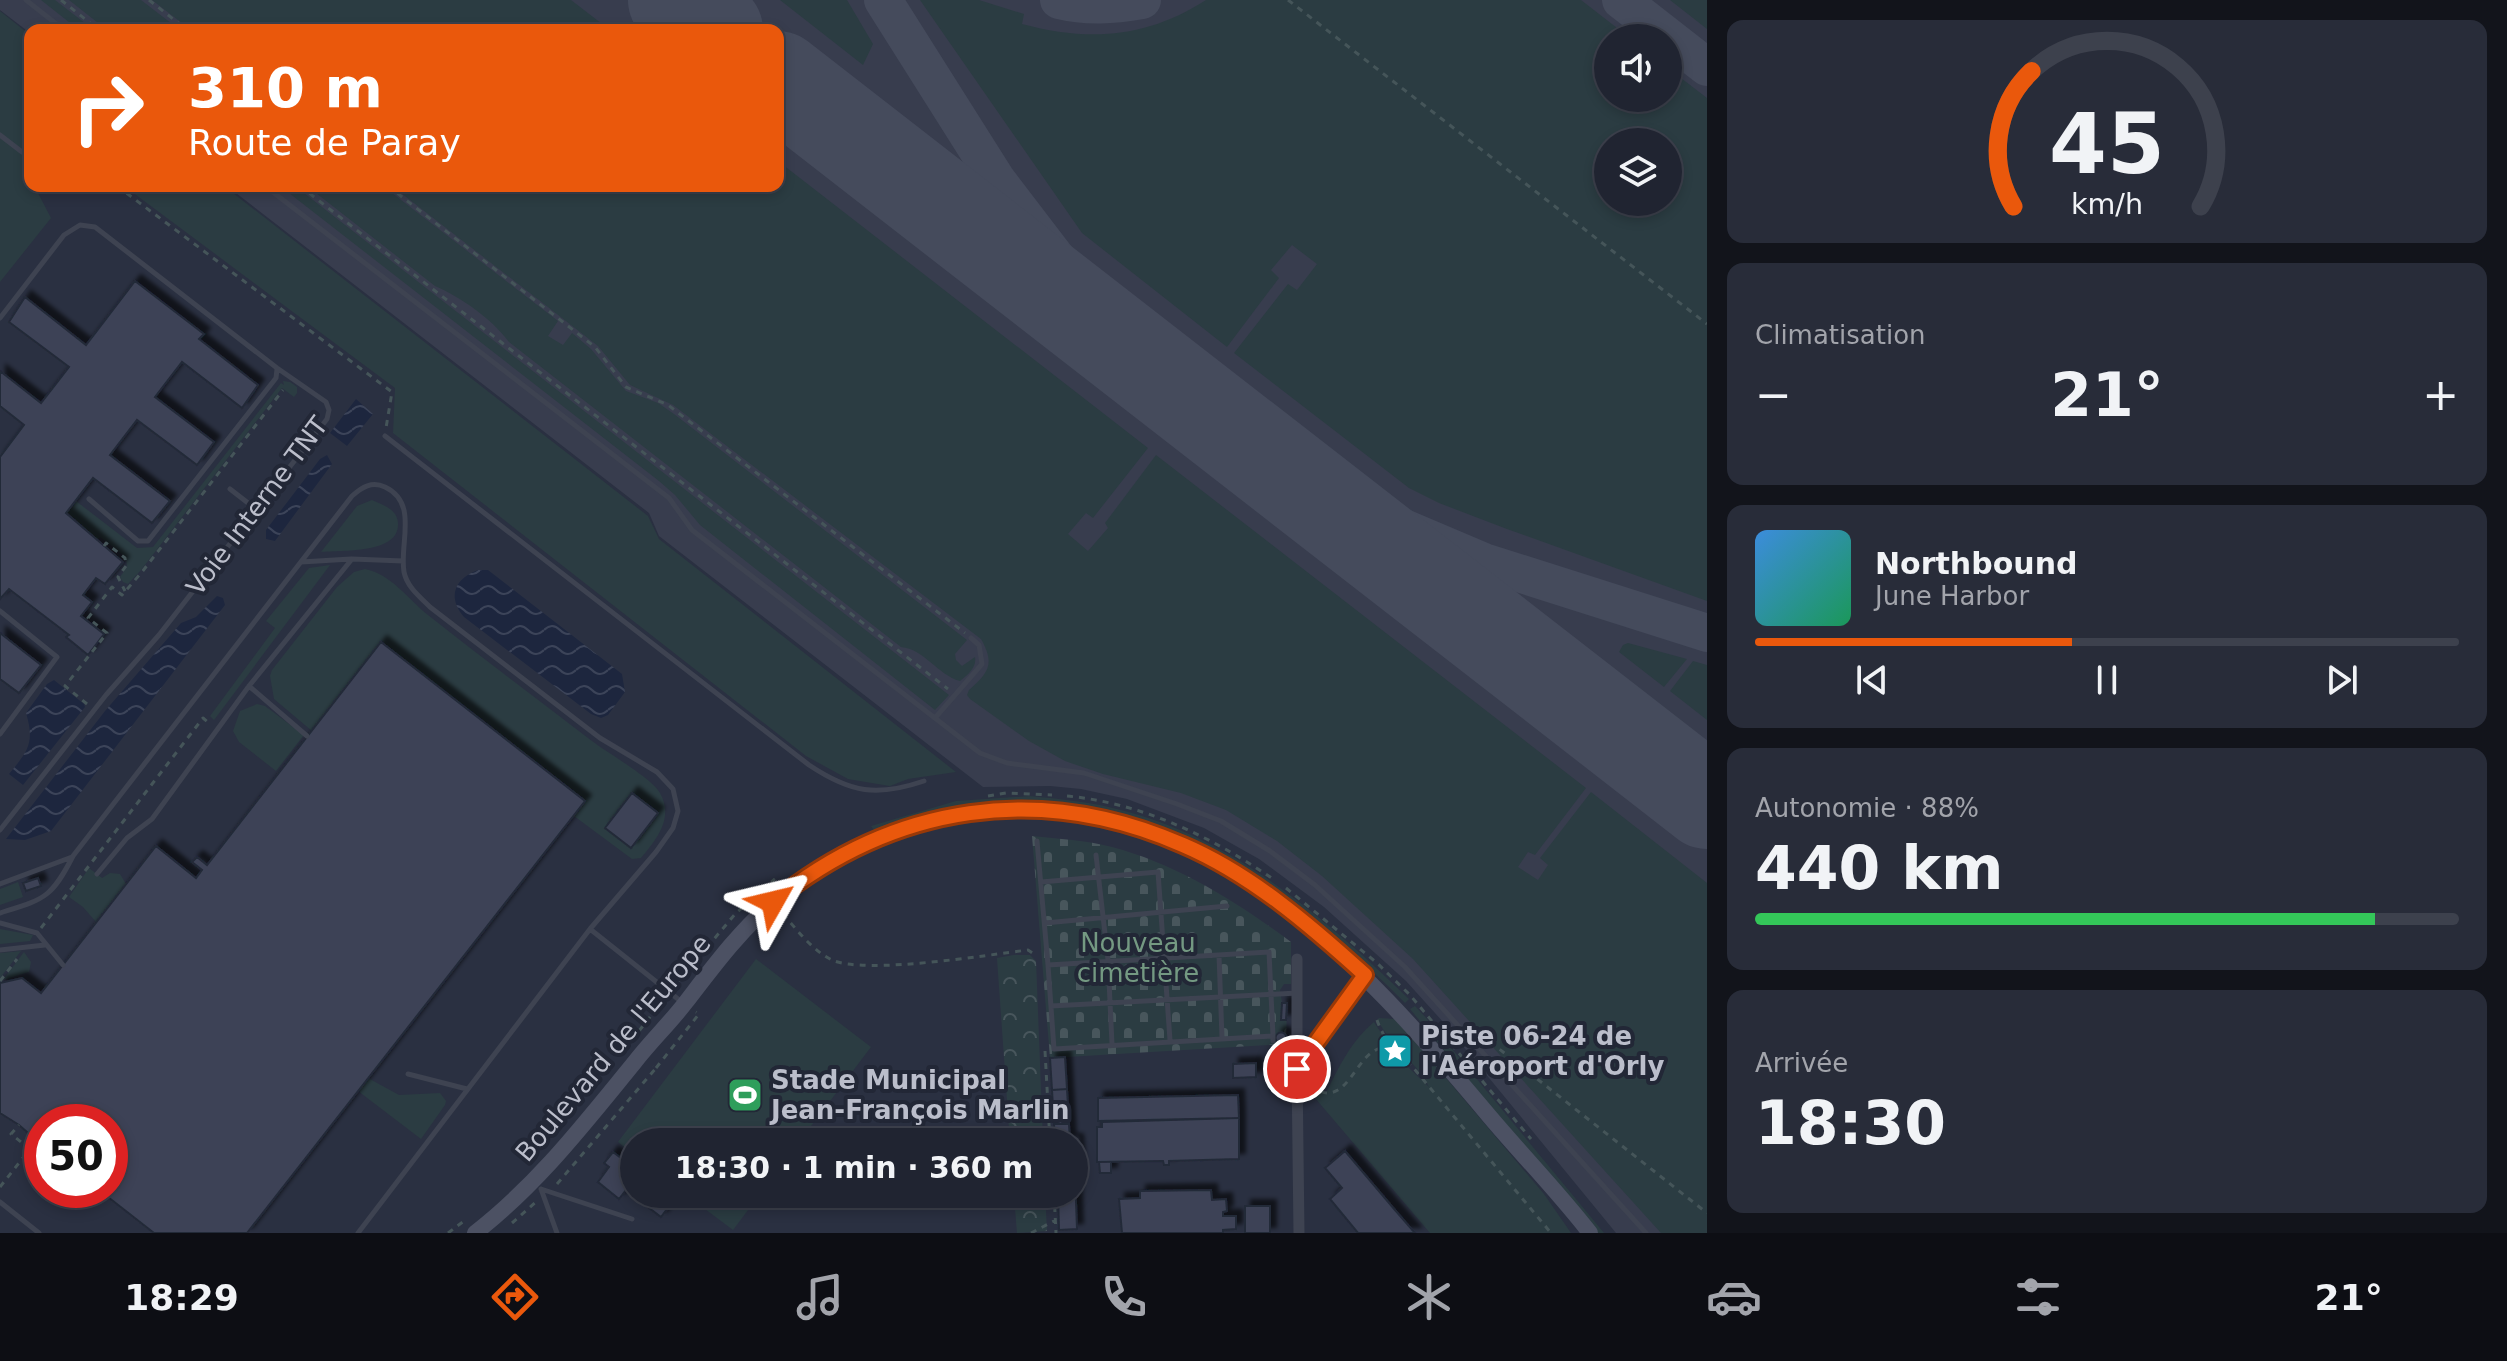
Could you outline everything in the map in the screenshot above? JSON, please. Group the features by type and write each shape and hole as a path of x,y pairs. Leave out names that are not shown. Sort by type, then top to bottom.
{"main road":[{"name":"Boulevard de l'Europe","path":"475,1233 542,1190 720,955 773,902 798,882 846,852 902,828 941,817 1011,809 1064,812 1134,826 1185,845 1235,873 1300,920 1365,975 1423,1037 1590,1233"},
{"name":"Boulevard de l'Europe","path":"1539,1176 1576,1233"}],"street":[{"path":"1297,959 1299,1233"},
{"path":"1297,1069 1365,975"}],"lane":[{"path":"26,0 56,24"},
{"path":"0,135 22,152"},
{"path":"273,192 669,498 692,530 980,753 1007,763 1084,773 1221,821 1270,851 1315,885 1405,967 1646,1233"},
{"name":"Voie Interne TNT","path":"0,318 64,235 80,225 95,227 277,368 326,402 329,415 159,635 0,830"},
{"path":"89,499 138,541 148,541 276,378 277,368"},
{"path":"385,436 834,782 861,790 896,791 924,781"},
{"path":"0,913 42,899 59,883 73,856 352,496 369,484 379,484 399,497 404,509 404,575 409,586 430,607 600,738 657,772 673,789 678,811 673,828 656,852 590,929 358,1233"},
{"path":"230,489 257,510"},
{"path":"97,874 127,838 152,819 249,686 352,559"},
{"path":"300,562 352,559 403,561"},
{"path":"0,611 57,657 0,734"},
{"path":"935,718 982,664 979,645 971,638"},
{"path":"249,686 307,736"},
{"path":"1037,841 1054,1049 1170,1040 1273,1039 1269,952 1048,965"},
{"path":"1096,855 1108,960 1112,1044"},
{"path":"0,884 73,856"},
{"path":"1041,882 1158,872 1170,1040"},
{"path":"1045,923 1227,906"},
{"path":"0,923 37,933 63,965"},
{"path":"590,929 685,1004"},
{"path":"0,950 45,945"},
{"path":"1219,955 1222,1038"},
{"path":"1051,1006 1297,993"},
{"path":"408,1074 467,1089"},
{"path":"542,1190 632,1219"},
{"path":"542,1190 557,1233"},
{"path":"0,1202 39,1233"}],"path":[{"path":"61,0 91,24"},
{"path":"149,0 179,24"},
{"path":"1288,0 1707,324"},
{"path":"125,192 392,392 385,436"},
{"path":"308,192 956,695"},
{"path":"396,192 595,347 626,387 668,405 971,638"},
{"path":"95,710 65,686 107,633 88,618 112,587 122,595 137,581 283,390"},
{"path":"104,546 106,543 125,558 126,566 118,577 125,591"},
{"path":"37,933 203,718 217,730"},
{"path":"979,797 1006,793 1046,794 1109,803 1179,826 1251,864 1341,932 1410,995 1538,1148"},
{"path":"634,1038 668,992 736,913 781,875"},
{"path":"773,902 804,938 832,960 863,967 1028,950 1039,959"},
{"path":"0,981 25,947"},
{"path":"1377,1020 1387,1039 1387,1049"},
{"path":"1464,1034 1498,1048 1707,1213"},
{"path":"1304,1085 1326,1093 1337,1091 1370,1054 1387,1049 1395,1051 1416,1071 1551,1233"},
{"path":"506,1228 656,1068 650,1064"},
{"path":"0,1187 30,1149 11,1134 19,1125"},
{"path":"1055,1208 1056,1233"},
{"path":"448,1233 471,1216"},
{"path":"1031,1233 1056,1223"}],"shaded area":[{"path":"0,0 1707,0 1707,1233 1616,1233 1406,981 1324,907 1259,859 1204,828 1127,799 1050,786 983,787 659,536 649,513 235,192 784,192 784,24 24,24 24,28 0,10"}],"green space":[{"path":"41,0 55,0 86,24 71,24"},
{"path":"69,0 141,0 172,24 99,24"},
{"path":"152,0 571,0 602,24 183,24"},
{"path":"780,0 847,0 873,44 863,65"},
{"path":"920,0 979,0 1024,14 1022,24 1047,30 1094,34 1140,29 1184,13 1206,0 1581,0 1612,24 1594,24 1594,112 1682,112 1682,79 1707,98 1707,601 1507,529 1409,488 1234,353 1288,284 1297,290 1317,264 1292,245 1271,270 1279,278 1227,347 1082,233"},
{"path":"1670,0 1707,0 1707,29"},
{"path":"0,11 24,30 24,192 39,192 51,218 0,282"},
{"path":"784,166 1148,448 1093,518 1086,513 1068,534 1088,551 1108,528 1105,523 1156,455 1586,788 1535,855 1528,852 1518,867 1538,880 1548,865 1540,858 1591,792 1707,883 1707,1233 1661,1233 1413,959 1322,876 1277,841 1226,810 1181,793 1103,774 1065,761 1029,741 970,699 967,695 969,690 988,667 988,655 981,639 673,405 630,385 598,346 400,192 784,192"},
{"path":"132,192 232,192 648,516 659,539 956,772 908,779 890,786 848,779 806,756 393,433 395,388"},
{"path":"288,192 303,192 949,695 935,710 700,525 659,481"},
{"path":"315,192 391,192 558,321 548,336 563,345 572,333 591,349 626,391 658,403 674,414 967,640 955,654 962,666 975,657 971,670 960,681 917,652 901,647 509,342 475,310 435,286"},
{"path":"283,381 297,387 294,397 282,388 141,570 128,584 123,582 120,577 127,567 126,557 100,537 97,540 66,513 76,501 137,548 153,547 281,383 284,385"},
{"path":"372,500 396,515 396,534 380,546 321,552 357,506"},
{"path":"330,565 214,720 210,716 275,628 266,621 309,568"},
{"path":"365,569 383,576 448,631 655,787 664,802 664,820 658,836 641,858 632,859 574,816 584,801 381,642 312,731 274,699 270,676 272,670 337,587 354,572","holes":["631,793 657,813 631,848 605,827"]},
{"path":"1628,643 1687,659 1664,687 1619,652"},
{"path":"1693,661 1707,665 1707,720 1670,691"},
{"path":"257,704 265,706 304,735 276,771 239,742 233,731 240,711"},
{"path":"1030,796 1121,810 1202,840 1277,885 1345,940 1409,999 1405,1003 1348,949 1289,902 1228,861 1164,830 1097,810 1027,802 952,808 874,830 871,826 956,801"},
{"name":"Nouveau cimetière","path":"1032,836 1102,845 1160,863 1228,899 1291,942 1291,984 1284,984 1280,990 1282,1003 1287,1003 1286,1044 1050,1058"},
{"path":"89,868 102,878 110,873 120,874 126,884 96,922 69,897"},
{"path":"18,882 23,897 0,905 0,889"},
{"path":"0,929 33,935 30,941 0,944"},
{"path":"21,951 0,978 0,953"},
{"path":"24,952 31,962 29,972 3,980"},
{"path":"1030,955 1036,961 1042,1128 1009,1128 997,958"},
{"name":"Stade Municipal Jean-François Marlin","path":"756,959 871,1047 810,1128 629,1128"},
{"path":"1415,1006 1604,1233 1595,1233 1410,1009"},
{"path":"1396,1019 1544,1194 1571,1233 1430,1233 1304,1085 1326,1093 1352,1046 1374,1022 1385,1039 1386,1047 1377,1051 1392,1052 1429,1087 1412,1064 1390,1047 1389,1038 1377,1020"},
{"path":"368,1078 399,1095 440,1093 446,1101 445,1105 421,1139 358,1091"},
{"path":"704,1208 750,1208 733,1230"},
{"path":"1015,1208 1046,1208 1047,1231 1017,1233"}],"water":[{"path":"356,399 373,414 347,446 330,433"},
{"path":"327,455 332,464 275,541 266,539 266,530 320,459"},
{"path":"478,570 488,570 622,674 625,692 608,715 601,718 591,714 464,617 456,602 456,589 463,578"},
{"path":"217,596 223,598 225,605 51,831 25,840 6,839 105,711 181,623 196,617"},
{"path":"54,680 85,707 23,785 9,774 21,759 30,739 26,713 47,684"}],"building":[{"path":"135,281 204,334 199,339 258,385 242,408 182,362 155,397 214,442 197,465 137,420 110,455 170,501 152,523 93,478 66,513 123,562 105,584 96,578 83,595 92,602 81,616 104,634 88,655 66,637 69,635 9,589 0,599 0,457 24,425 0,406 0,371 41,403 69,367 9,322 25,297 86,345"},
{"path":"0,633 41,665 19,693 0,679"},
{"path":"381,642 585,801 247,1233 154,1233 122,1208 128,1208 128,1104 24,1104 24,1129 0,1113 0,983 22,978 41,993 156,846 196,878 202,870 192,862 197,857 207,865"},
{"path":"632,793 658,813 631,848 605,828"},
{"path":"38,878 41,886 26,891 23,883"},
{"path":"1282,1003 1287,1003 1286,1020 1281,1020"},
{"path":"1281,1032 1287,1038 1281,1044 1275,1038"},
{"path":"1065,1057 1067,1089 1052,1090 1050,1058"},
{"path":"1256,1063 1256,1077 1233,1078 1233,1064"},
{"path":"1067,1089 1069,1124 1054,1124 1052,1090"},
{"path":"1238,1095 1239,1118 1098,1121 1098,1098"},
{"path":"1239,1118 1239,1159 1169,1161 1169,1165 1164,1165 1163,1161 1097,1162 1097,1127 1102,1127 1102,1122"},
{"path":"1054,1124 1069,1124 1069,1128 1054,1128"},
{"path":"1345,1151 1415,1233 1358,1233 1330,1199 1342,1188 1325,1168"},
{"path":"613,1152 620,1157 619,1199 598,1182 609,1167 604,1163"},
{"path":"1099,1162 1111,1162 1111,1173 1100,1173"},
{"path":"1211,1190 1212,1200 1226,1199 1227,1211 1223,1212 1223,1216 1236,1216 1236,1229 1223,1230 1223,1233 1122,1233 1119,1199 1140,1198 1140,1191"},
{"path":"1245,1206 1270,1206 1270,1233 1245,1233"},
{"path":"649,1208 668,1208 661,1217"},
{"path":"1058,1208 1076,1208 1077,1229 1059,1230"}],"taxiway":[{"path":"883,0 996,179 1064,268 1133,343 1195,403 1311,478 1392,523 1484,562 1707,633"},
{"path":"1059,0 1080,4 1142,0"},
{"path":"1621,0 1707,67"}],"runway":[{"path":"676,0 707,24"},
{"path":"784,84 1707,801"}],"place":[{"name":"Piste 06-24 de l'Aéroport d'Orly","path":"1395,1051"},
{"name":"Stade Municipal Jean-François Marlin","path":"745,1095"}],"route":[{"path":"773,902 798,882 869,840 941,817 1011,809 1042,810 1082,814 1134,826 1185,845 1235,873 1335,947 1365,975 1297,1069"}]}
